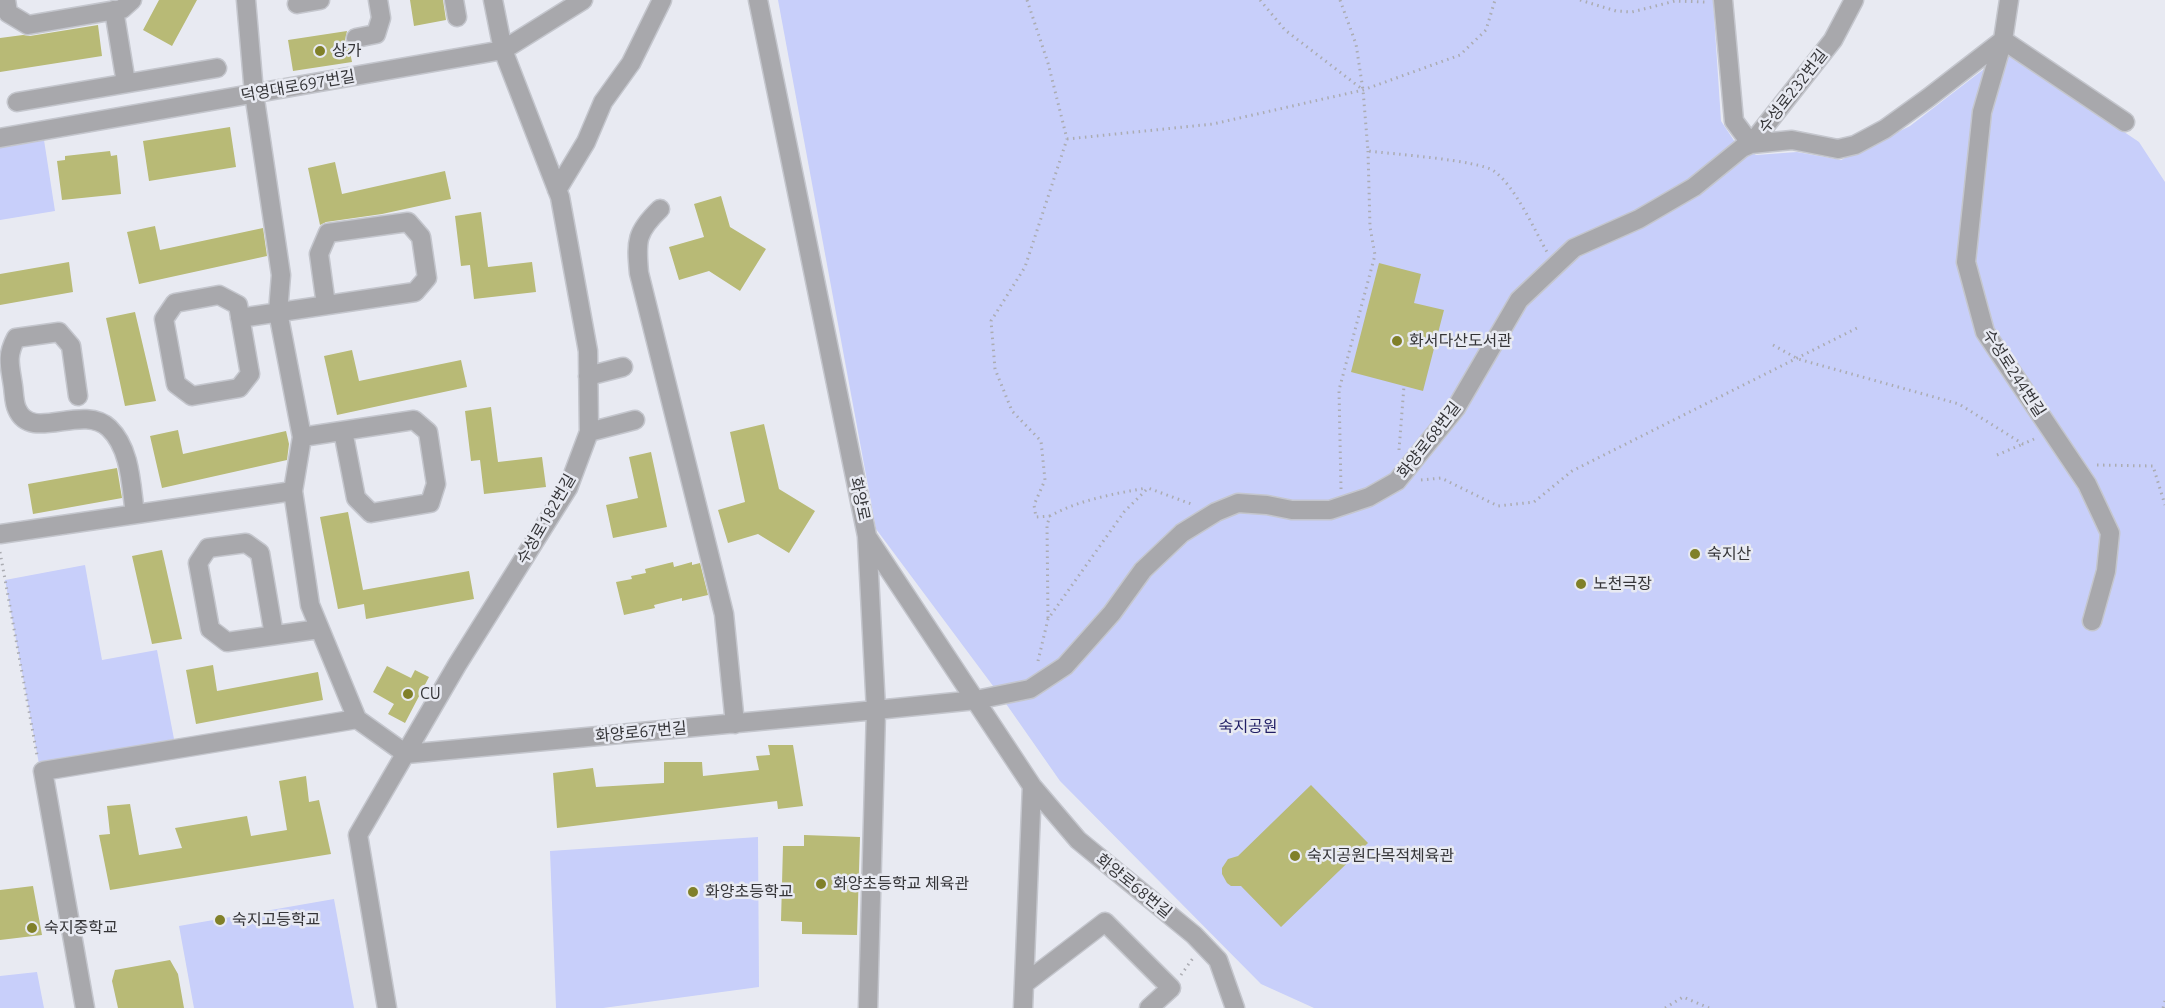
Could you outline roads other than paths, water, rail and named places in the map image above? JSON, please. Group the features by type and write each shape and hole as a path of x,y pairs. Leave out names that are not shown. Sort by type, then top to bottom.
{"street":[{"path":"6,0 8,13 28,25 123,9 132,0"},
{"path":"246,0 254,93 281,275 279,312 302,437 293,491 309,605 357,719 406,754"},
{"path":"297,4 321,0"},
{"path":"356,38 376,34 381,18 378,0"},
{"name":"수성로182번길","path":"387,1008 358,835 457,665 568,488 590,432 588,351 557,190 503,50 493,0"},
{"name":"덕영대로697번길","path":"0,138 503,50 583,0"},
{"path":"557,190 586,142 603,102 631,63 662,0"},
{"name":"화양로","path":"758,0 867,536 876,710 868,1008"},
{"name":"수성로232번길","path":"1723,1 1734,121 1751,144 1833,40 1854,0"},
{"name":"수성로244번길","path":"2009,0 2003,40 1983,112 1966,262 1985,332 2087,484 2110,533 2106,571 2092,621"},
{"path":"114,10 126,83"},
{"path":"1751,144 1792,140 1838,149 1855,145 1885,129 2003,40 2125,122"},
{"path":"17,102 217,68"},
{"name":"화양로68번길","path":"876,710 976,700 1030,689 1065,666 1112,613 1143,570 1182,533 1216,512 1238,503 1292,510 1330,510 1369,497 1397,481 1455,408 1519,300 1554,266 1575,248 1639,219 1694,187 1742,148 1751,144"},
{"path":"660,209 644,225 636,247 639,273 724,614 735,724"},
{"path":"240,318 415,292 428,278 421,237 408,222 328,233 319,254 326,305"},
{"path":"219,295 238,305 240,318 250,374 239,388 192,396 176,384 164,319 175,303 219,295"},
{"path":"78,396 70,346 59,332 16,338 9,352 17,409 26,421 40,425 84,418 107,426 118,438 127,461 135,514"},
{"path":"588,376 623,367"},
{"path":"302,437 414,420 428,432 436,484 429,503 371,513 356,498 344,431"},
{"path":"590,432 635,420"},
{"path":"0,534 293,491"},
{"name":"화양로68번길","path":"867,536 1032,786 1078,840 1218,960 1235,1008"},
{"path":"274,635 260,553 246,543 208,548 198,563 210,629 227,642 320,629"},
{"name":"화양로67번길","path":"406,754 876,710"},
{"path":"85,1008 43,771 357,719"},
{"path":"1023,1008 1032,786"},
{"path":"1024,984 1105,922 1170,988 1149,1008"}],"place":[{"name":"상가","path":"320,51"},
{"name":"화서다산도서관","path":"1397,341"},
{"name":"숙지산","path":"1695,554"},
{"name":"노천극장","path":"1581,584"},
{"name":"CU","path":"408,694"},
{"name":"숙지공원다목적체육관","path":"1295,856"},
{"name":"화양초등학교 체육관","path":"821,884"},
{"name":"화양초등학교","path":"693,892"},
{"name":"숙지고등학교","path":"220,920"},
{"name":"숙지중학교","path":"32,928"}],"park label":[{"name":"숙지공원","path":"1248,727"}]}
